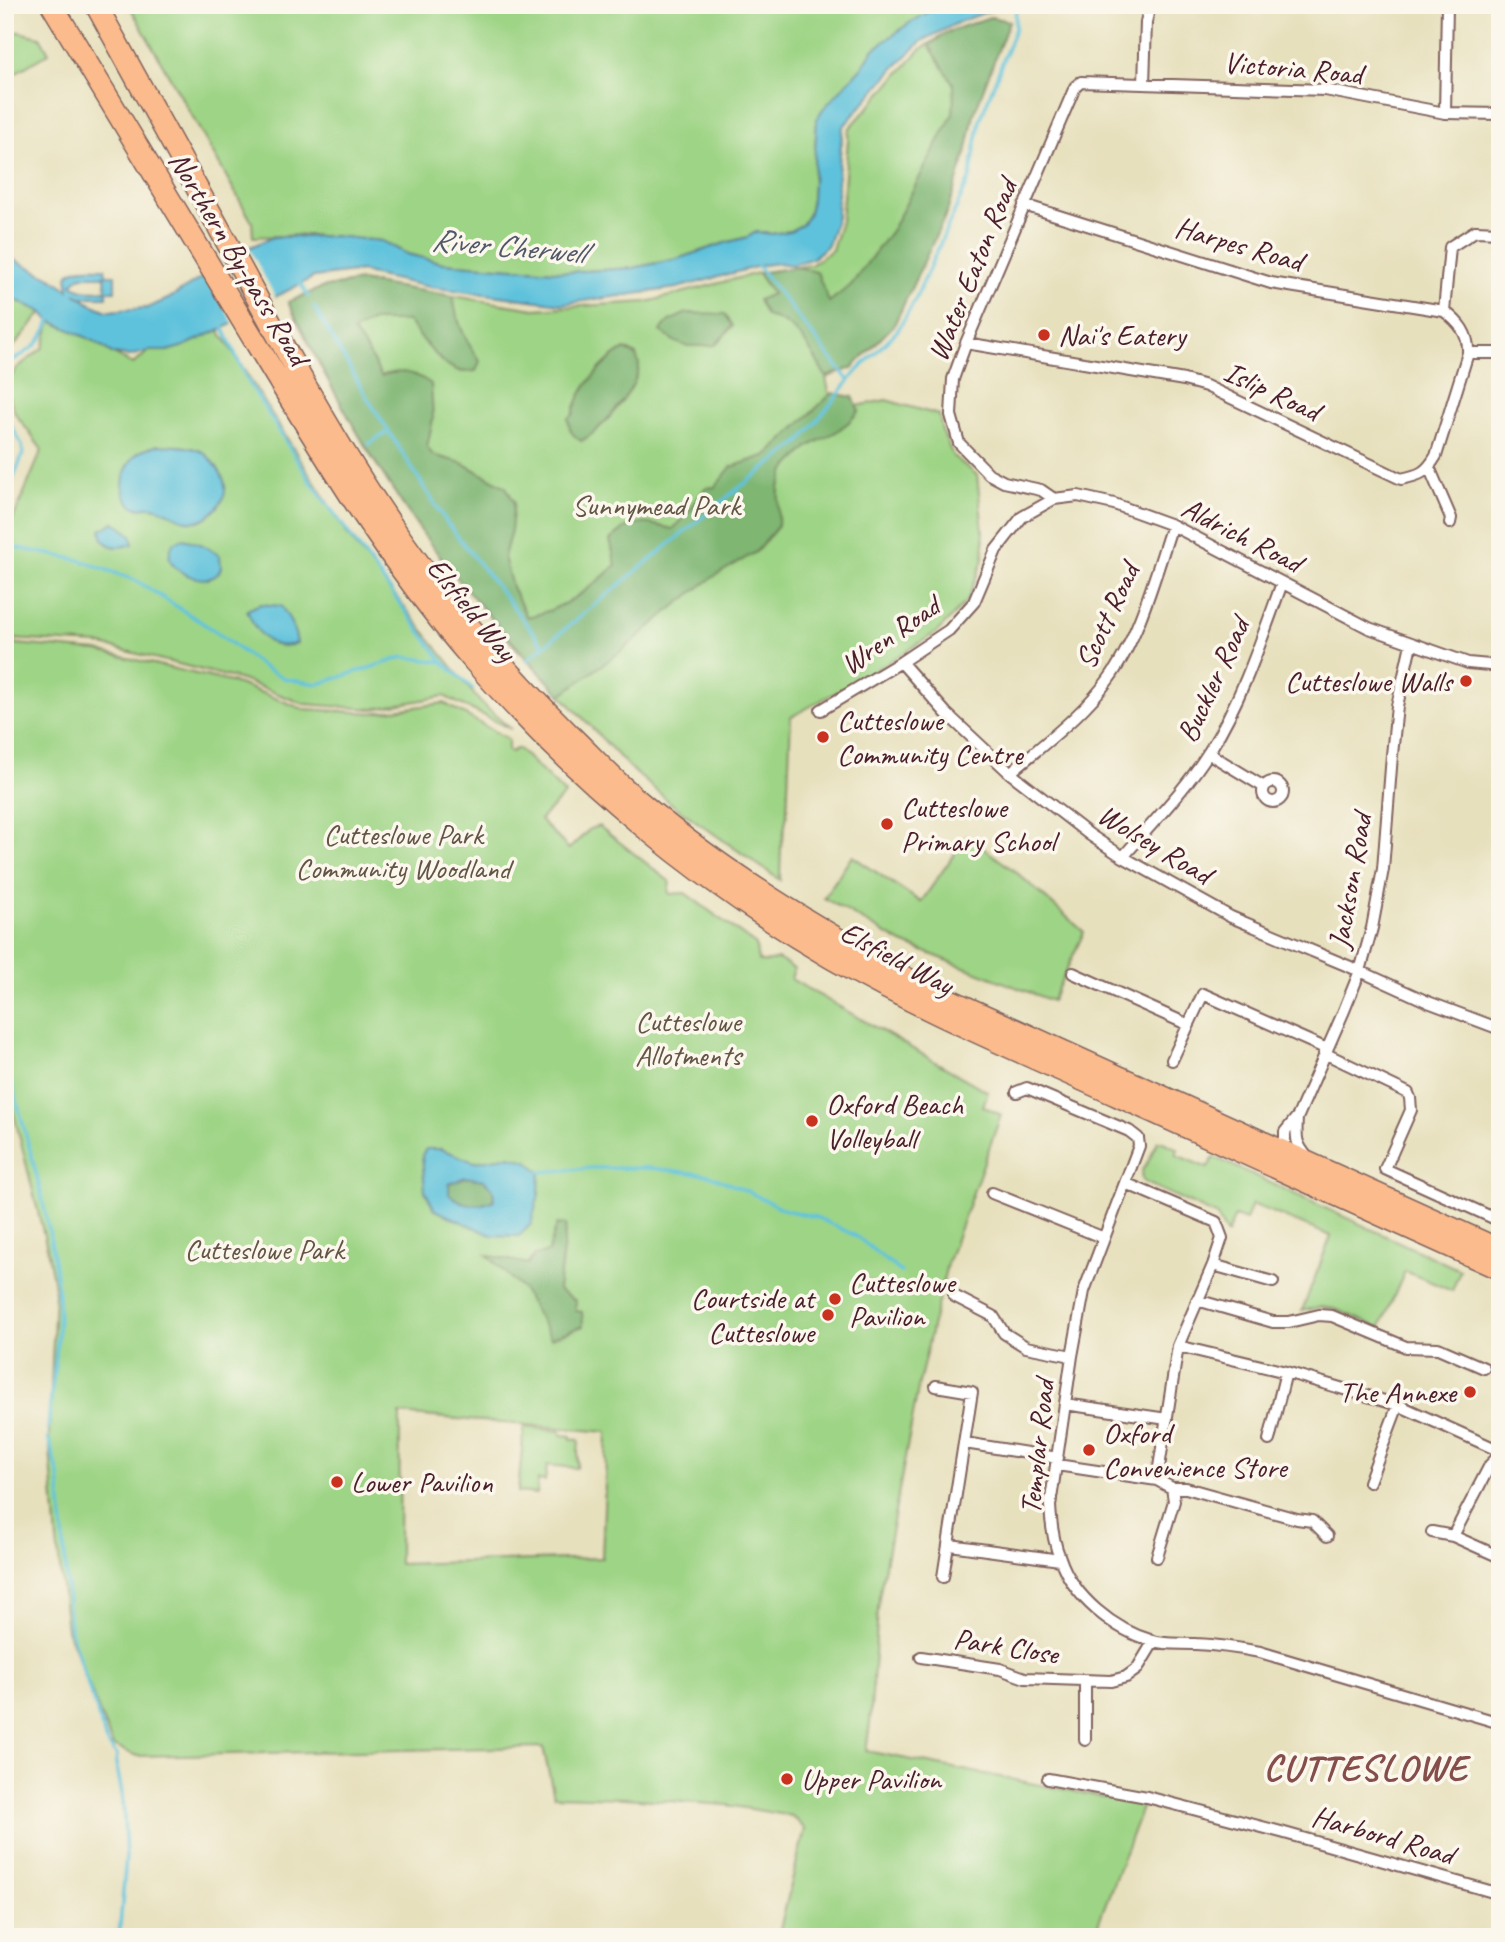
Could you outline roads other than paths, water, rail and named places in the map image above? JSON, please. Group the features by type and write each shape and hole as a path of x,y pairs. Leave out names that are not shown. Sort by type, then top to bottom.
{"highway":[{"name":"Northern By-pass Road","path":"52,5 325,457 386,533"},
{"name":"Northern By-pass Road","path":"96,5 342,448 386,533"},
{"name":"Elsfield Way","path":"386,533 526,691 623,788 720,863 840,942 926,989 1500,1250"},
{"name":"Elsfield Way","path":"386,533 435,615 523,714 613,802 662,842 761,914 831,958 955,1022 1500,1269"}],"street":[{"path":"1144,84 1146,22 1150,5"},
{"path":"1445,113 1447,5"},
{"name":"Victoria Road","path":"1081,82 1325,90 1445,113 1500,114"},
{"name":"Water Eaton Road","path":"989,474 959,443 950,415 953,379 1024,205 1075,87 1081,82"},
{"name":"Harpes Road","path":"1024,205 1271,283 1444,311"},
{"path":"1450,523 1451,518 1429,467 1436,456 1468,353 1464,331 1457,320 1444,311 1450,247 1475,231 1500,232"},
{"name":"Islip Road","path":"966,343 1184,380 1206,386 1401,479 1419,475 1429,467"},
{"path":"1468,353 1500,353"},
{"name":"Aldrich Road","path":"989,474 1004,482 1041,491 1054,499 1078,496 1114,504 1172,525 1368,628 1468,663 1500,666"},
{"name":"Wren Road","path":"821,710 949,630 974,602 996,550 1022,517 1054,499"},
{"name":"Scott Road","path":"1010,773 1082,710 1109,680 1142,612 1172,525"},
{"name":"Buckler Road","path":"1124,857 1208,753 1255,660 1282,583"},
{"name":"Jackson Road","path":"1285,1151 1286,1132 1298,1116 1343,1013 1360,971 1372,928 1384,869 1397,706 1411,644"},
{"name":"Wolsey Road","path":"901,662 946,713 1010,773 1038,797 1124,857 1231,917 1428,1002 1500,1029"},
{"path":"1208,753 1264,787"},
{"path":"1073,973 1189,1025"},
{"path":"1172,1060 1203,994 1326,1051 1408,1093 1411,1110 1385,1169 1500,1221"},
{"name":"Templar Road","path":"1017,1092 1027,1088 1129,1131 1138,1138 1139,1146 1084,1291 1072,1356 1050,1506 1051,1529 1060,1560 1073,1585 1101,1614 1125,1629 1154,1641 1227,1646 1260,1652 1500,1723"},
{"name":"Jackson Road","path":"1298,1116 1296,1138 1299,1147 1314,1164"},
{"path":"1285,1151 1293,1174"},
{"path":"1125,1183 1216,1222 1222,1238 1178,1346 1157,1480"},
{"path":"992,1193 1104,1238"},
{"path":"1213,1265 1273,1282"},
{"path":"954,1296 993,1316 1004,1334 1026,1347 1072,1356"},
{"path":"1197,1300 1273,1322 1289,1322 1319,1315 1332,1316 1406,1347 1438,1348 1484,1368"},
{"path":"1178,1346 1286,1372 1398,1405 1500,1453 1490,1465 1453,1536"},
{"path":"1269,1440 1286,1372"},
{"path":"936,1386 972,1392 943,1577"},
{"path":"1065,1404 1167,1419"},
{"path":"1368,1482 1398,1405"},
{"path":"965,1443 1157,1480 1172,1488 1186,1488 1312,1521 1327,1536"},
{"path":"1157,1557 1174,1501 1172,1488"},
{"path":"1432,1532 1453,1536 1500,1557"},
{"path":"950,1545 1060,1560"},
{"name":"Park Close","path":"921,1657 1000,1670 1025,1678 1111,1681 1126,1677 1137,1669 1154,1641"},
{"name":"Park Close","path":"1084,1740 1085,1681"},
{"name":"Harbord Road","path":"1048,1779 1147,1797 1500,1894"}],"water":[{"path":"941,5 1006,5 959,22 922,41 895,67 843,127 837,216 828,245 813,258 791,265 763,265 677,288 562,304 429,287 362,271 314,277 228,326 184,346 129,356 113,354 96,342 49,320 42,312 5,295 5,255 69,290 67,276 70,272 84,268 105,268 106,275 115,275 115,291 107,291 107,297 81,297 75,294 107,311 147,308 168,299 248,248 273,237 334,236 382,241 407,254 443,263 568,272 633,268 677,259 748,237 756,232 771,234 790,231 802,225 809,214 817,119 822,110 863,66 873,50 908,24","holes":["81,276 105,276 106,290 84,290 72,284"]},
{"path":"158,445 196,449 213,462 222,475 225,494 218,507 204,519 189,521 153,507 135,507 127,500 123,486 129,464 140,452"},
{"path":"114,522 131,535 133,544 117,547 104,541 101,530"},
{"path":"183,539 203,545 220,556 221,567 218,574 211,578 195,578 173,565 169,557 171,547 173,543"},
{"path":"260,604 281,606 291,623 297,643 287,646 271,643 259,633 247,610"},
{"path":"426,1149 441,1149 474,1162 510,1156 527,1161 540,1172 539,1194 531,1224 519,1236 491,1235 435,1210 425,1191 422,1155","holes":["465,1177 484,1180 493,1189 494,1200 471,1204 449,1194 449,1184"]}],"waterway":[{"path":"527,660 731,494 801,441 857,371 898,330 914,302 970,177 980,120 1015,29 1016,5"},
{"path":"758,266 849,381"},
{"path":"300,283 308,296"},
{"path":"314,307 368,399 447,523 544,646"},
{"path":"5,365 38,343 51,319"},
{"path":"223,327 245,376 311,482 443,662 473,689"},
{"path":"5,414 22,445 23,454 5,499"},
{"path":"369,444 389,431"},
{"path":"17,548 80,560 137,581 215,631 263,667 286,679 318,684 404,657 443,662"},
{"path":"5,1059 42,1199 57,1284 58,1338 48,1429"},
{"path":"540,1172 592,1168 650,1168 709,1175 785,1210 816,1217 856,1236 901,1272"},
{"path":"48,1438 59,1475 70,1630 107,1743 117,1755 123,1799 126,1857 119,1937"}],"place":[{"name":"Nai's Eatery","path":"1044,335"},
{"name":"Cutteslowe Walls","path":"1466,681"},
{"name":"Cutteslowe Community Centre","path":"823,737"},
{"name":"Cutteslowe Primary School","path":"887,824"},
{"name":"Oxford Beach Volleyball","path":"812,1121"},
{"name":"Cutteslowe Pavilion","path":"835,1299"},
{"name":"Courtside at Cutteslowe","path":"828,1315"},
{"name":"The Annexe","path":"1470,1392"},
{"name":"Oxford Convenience Store","path":"1089,1450"},
{"name":"Lower Pavilion","path":"337,1482"},
{"name":"Upper Pavilion","path":"787,1779"}],"district":[{"name":"CUTTESLOWE","path":"1366,1767"}],"water label":[{"name":"River Cherwell","path":"508,246"}],"park label":[{"name":"Sunnymead Park","path":"656,505"},
{"name":"Cutteslowe Park Community Woodland","path":"403,851"},
{"name":"Cutteslowe Allotments","path":"688,1038"},
{"name":"Cutteslowe Park","path":"264,1249"}]}
